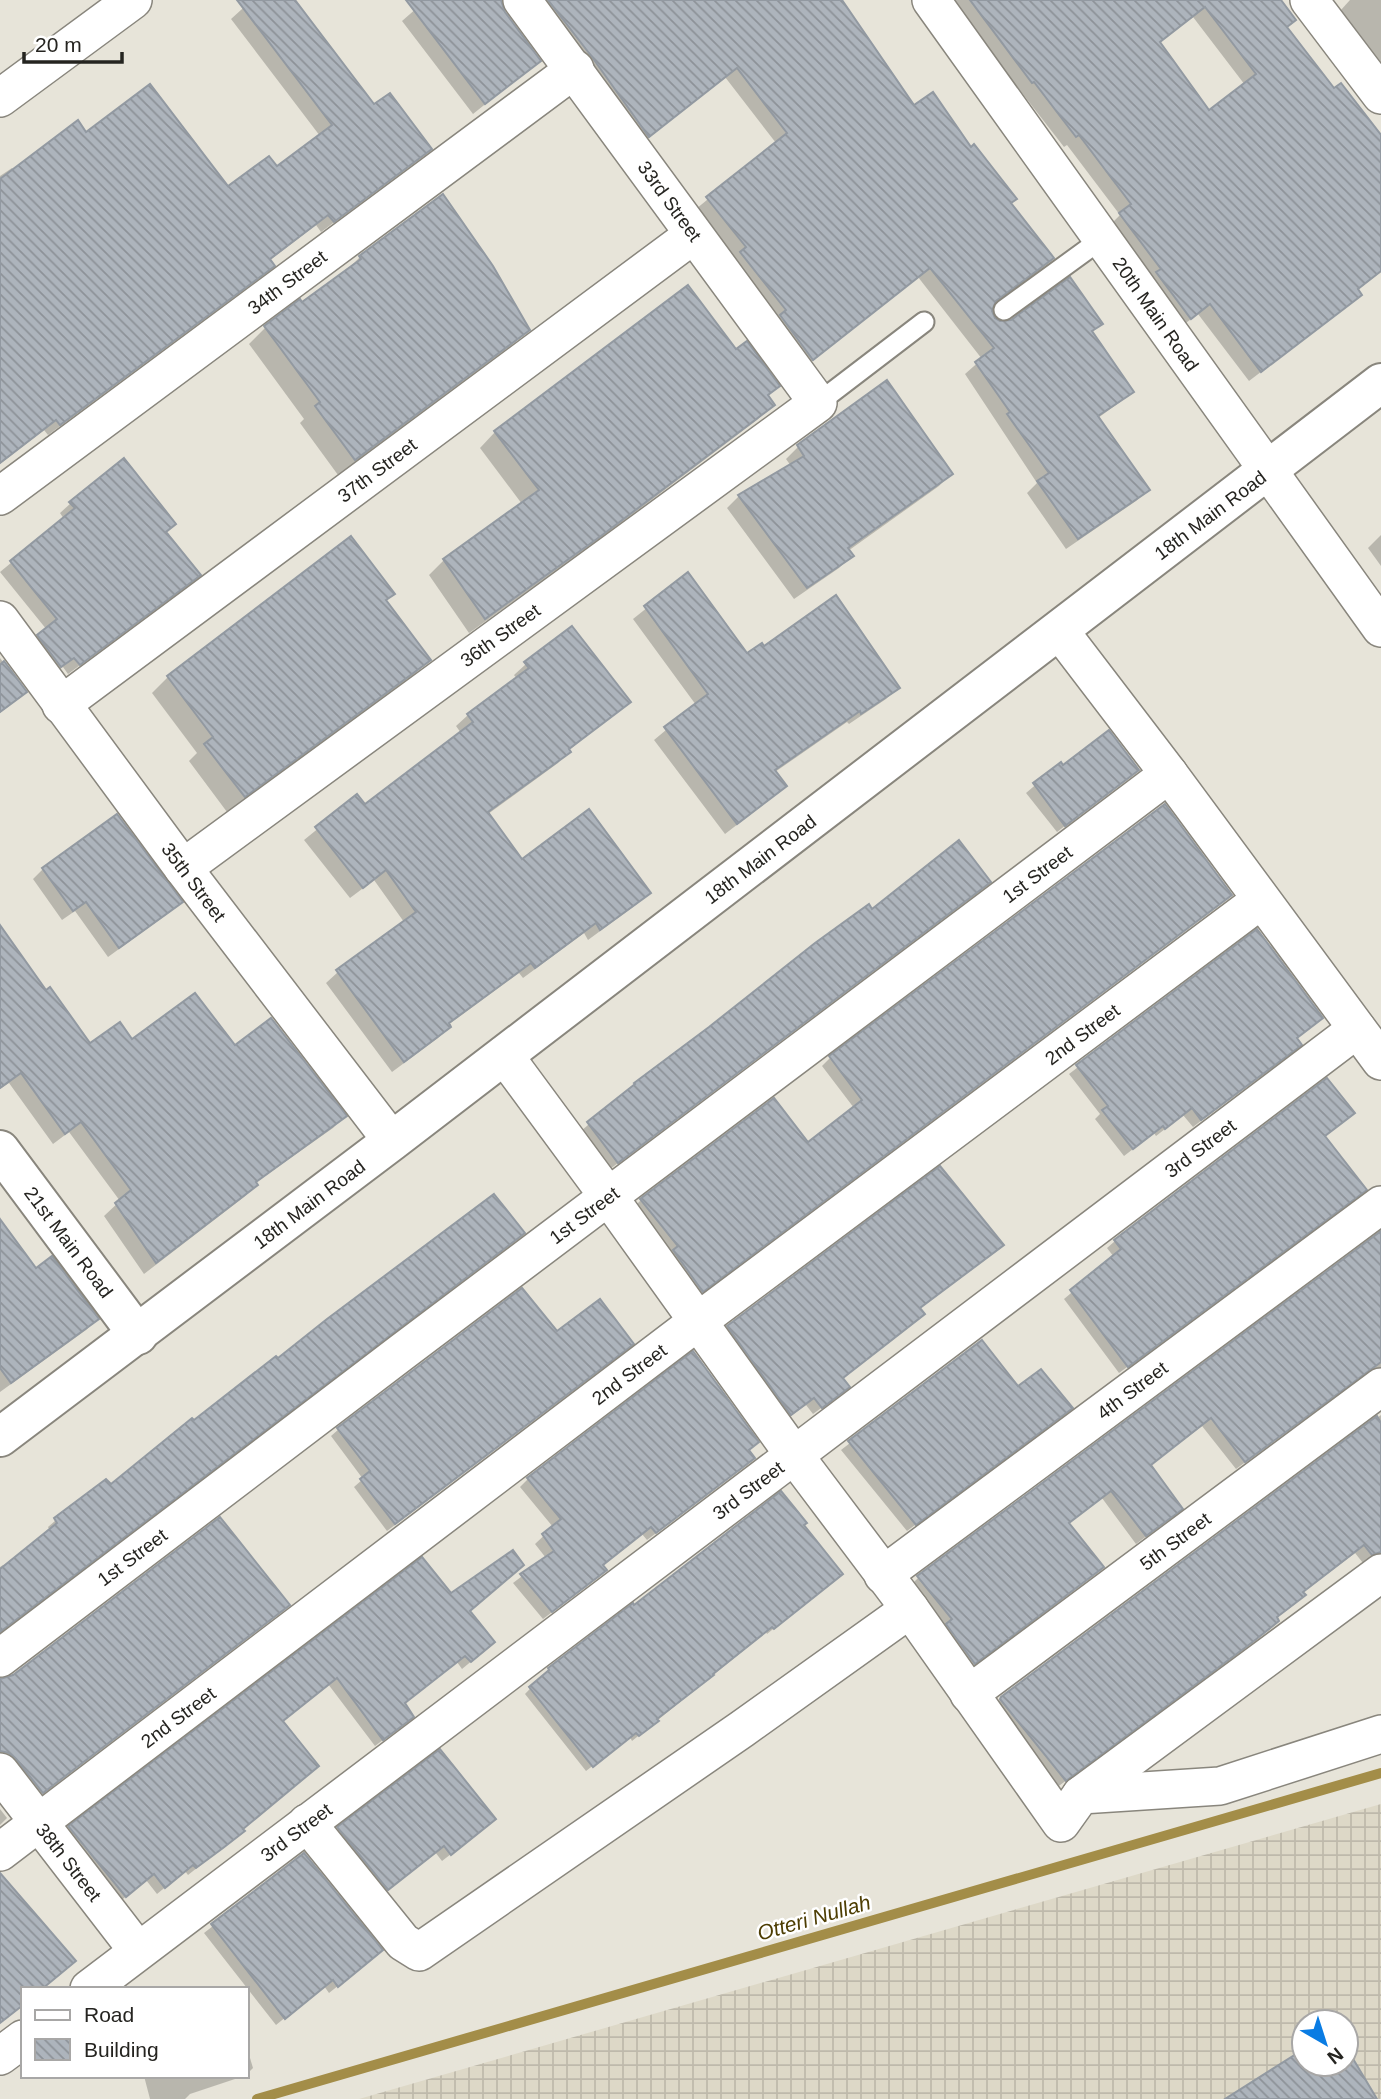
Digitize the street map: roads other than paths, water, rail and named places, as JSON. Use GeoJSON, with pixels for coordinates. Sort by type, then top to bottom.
{"type":"FeatureCollection","features":[{"type":"Feature","properties":{"kind":"street"},"geometry":{"type":"LineString","coordinates":[[0,98],[133,0]]}},
{"type":"Feature","properties":{"kind":"street","name":"33rd Street"},"geometry":{"type":"LineString","coordinates":[[522,0],[818,402]]}},
{"type":"Feature","properties":{"kind":"street","name":"20th Main Road"},"geometry":{"type":"LineString","coordinates":[[931,0],[1381,628]]}},
{"type":"Feature","properties":{"kind":"street"},"geometry":{"type":"LineString","coordinates":[[1319,4],[1381,95]]}},
{"type":"Feature","properties":{"kind":"street","name":"34th Street"},"geometry":{"type":"LineString","coordinates":[[0,496],[575,69]]}},
{"type":"Feature","properties":{"kind":"street","name":"37th Street"},"geometry":{"type":"LineString","coordinates":[[61,705],[694,235]]}},
{"type":"Feature","properties":{"kind":"street","name":"18th Main Road"},"geometry":{"type":"LineString","coordinates":[[0,1437],[392,1142],[1381,383]]}},
{"type":"Feature","properties":{"kind":"street","name":"36th Street"},"geometry":{"type":"LineString","coordinates":[[183,868],[818,402]]}},
{"type":"Feature","properties":{"kind":"street","name":"35th Street"},"geometry":{"type":"LineString","coordinates":[[0,620],[183,868],[392,1142]]}},
{"type":"Feature","properties":{"kind":"street"},"geometry":{"type":"LineString","coordinates":[[1059,630],[1170,774],[1381,1061]]}},
{"type":"Feature","properties":{"kind":"street","name":"1st Street"},"geometry":{"type":"LineString","coordinates":[[0,1658],[1170,774]]}},
{"type":"Feature","properties":{"kind":"street","name":"2nd Street"},"geometry":{"type":"LineString","coordinates":[[0,1852],[697,1322],[1261,900]]}},
{"type":"Feature","properties":{"kind":"street","name":"3rd Street"},"geometry":{"type":"LineString","coordinates":[[92,1987],[1357,1029]]}},
{"type":"Feature","properties":{"kind":"street"},"geometry":{"type":"LineString","coordinates":[[504,1055],[794,1455],[910,1609],[1061,1823],[1081,1795],[1381,1573]]}},
{"type":"Feature","properties":{"kind":"street","name":"21st Main Road"},"geometry":{"type":"LineString","coordinates":[[0,1150],[138,1335]]}},
{"type":"Feature","properties":{"kind":"street","name":"4th Street"},"geometry":{"type":"LineString","coordinates":[[883,1575],[1381,1205]]}},
{"type":"Feature","properties":{"kind":"street","name":"5th Street"},"geometry":{"type":"LineString","coordinates":[[969,1694],[1381,1387]]}},
{"type":"Feature","properties":{"kind":"street"},"geometry":{"type":"LineString","coordinates":[[307,1824],[403,1942],[419,1952],[742,1729],[910,1609]]}},
{"type":"Feature","properties":{"kind":"street"},"geometry":{"type":"LineString","coordinates":[[1081,1795],[1220,1786],[1381,1734]]}},
{"type":"Feature","properties":{"kind":"street","name":"38th Street"},"geometry":{"type":"LineString","coordinates":[[0,1772],[138,1951]]}},
{"type":"Feature","properties":{"kind":"street"},"geometry":{"type":"LineString","coordinates":[[0,2056],[21,2040]]}},
{"type":"Feature","properties":{"kind":"lane"},"geometry":{"type":"LineString","coordinates":[[1004,310],[1103,239]]}},
{"type":"Feature","properties":{"kind":"lane"},"geometry":{"type":"LineString","coordinates":[[818,402],[924,321]]}},
{"type":"Feature","properties":{"kind":"waterway","name":"Otteri Nullah"},"geometry":{"type":"LineString","coordinates":[[257,2099],[1381,1773]]}}]}
